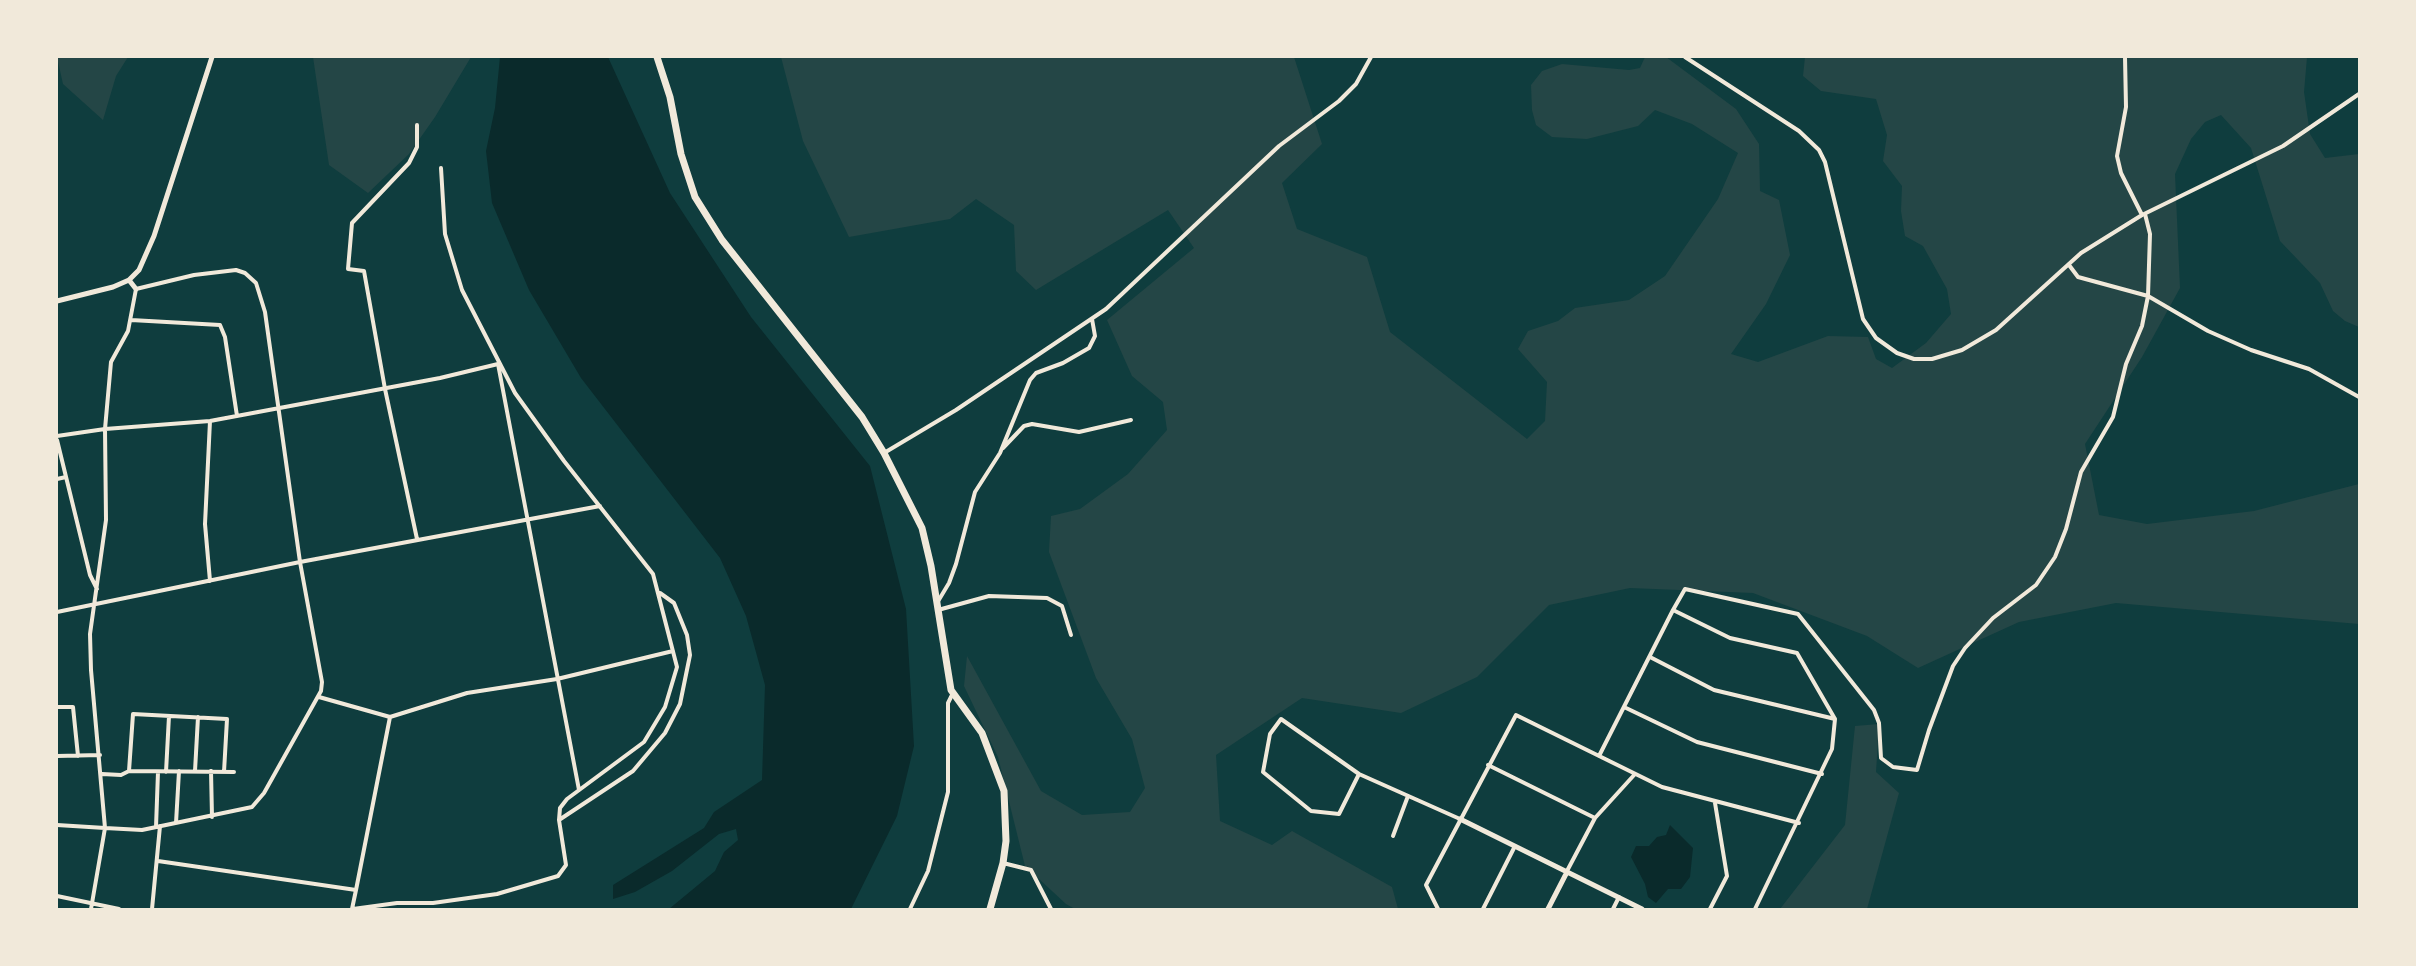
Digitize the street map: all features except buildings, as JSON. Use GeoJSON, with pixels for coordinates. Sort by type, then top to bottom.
{"type":"FeatureCollection","features":[{"type":"Feature","properties":{"kind":"main road"},"geometry":{"type":"LineString","coordinates":[[657,57],[670,97],[681,154],[695,197],[723,240],[862,417],[884,453],[922,528],[945,663],[953,693],[982,733],[1004,790],[1006,829],[1003,863],[990,909]]}},
{"type":"Feature","properties":{"kind":"street"},"geometry":{"type":"LineString","coordinates":[[57,301],[113,287],[129,280],[139,270],[150,249],[212,57]]}},
{"type":"Feature","properties":{"kind":"street"},"geometry":{"type":"LineString","coordinates":[[884,453],[956,410],[1092,319],[1134,284],[1279,146],[1339,101],[1364,73],[1371,57]]}},
{"type":"Feature","properties":{"kind":"street"},"geometry":{"type":"LineString","coordinates":[[1685,57],[1799,131],[1819,150],[1825,162],[1863,320],[1876,338],[1897,353],[1923,359],[1962,350],[1996,330],[2081,253],[2144,215],[2283,146],[2359,94]]}},
{"type":"Feature","properties":{"kind":"street"},"geometry":{"type":"LineString","coordinates":[[1599,756],[1685,589],[1798,614],[1875,710],[1879,723],[1881,758],[1893,767],[1917,770],[1953,666],[1965,648],[1993,618],[2021,599],[2036,585],[2055,557],[2066,529],[2081,472],[2113,417],[2126,364],[2142,326],[2148,296],[2150,234],[2144,215],[2121,172],[2117,156],[2126,107],[2125,57]]}},
{"type":"Feature","properties":{"kind":"street"},"geometry":{"type":"LineString","coordinates":[[417,125],[417,147],[409,163],[352,223],[348,268],[364,271],[385,388],[417,539]]}},
{"type":"Feature","properties":{"kind":"street"},"geometry":{"type":"LineString","coordinates":[[390,717],[352,909],[397,903],[433,903],[489,895],[558,876],[566,865],[559,820],[560,808],[579,790],[644,742],[657,725],[672,690],[677,667],[653,574],[544,433],[498,364],[462,290],[446,234],[441,168]]}},
{"type":"Feature","properties":{"kind":"street"},"geometry":{"type":"LineString","coordinates":[[2069,264],[2078,277],[2148,296],[2208,331],[2251,350],[2309,369],[2359,397]]}},
{"type":"Feature","properties":{"kind":"street"},"geometry":{"type":"LineString","coordinates":[[57,825],[142,830],[252,807],[319,697],[322,682],[300,562],[265,312],[260,291],[252,278],[236,270],[225,270],[136,289]]}},
{"type":"Feature","properties":{"kind":"street"},"geometry":{"type":"LineString","coordinates":[[91,909],[105,828],[90,634],[98,590],[106,520],[105,429],[111,362],[131,320],[136,289],[129,280]]}},
{"type":"Feature","properties":{"kind":"street"},"geometry":{"type":"LineString","coordinates":[[937,607],[956,564],[975,492],[1002,448],[1030,380],[1036,373],[1063,363],[1089,348],[1095,336],[1092,319]]}},
{"type":"Feature","properties":{"kind":"street"},"geometry":{"type":"LineString","coordinates":[[131,320],[220,326],[225,337],[237,416]]}},
{"type":"Feature","properties":{"kind":"street"},"geometry":{"type":"LineString","coordinates":[[98,590],[90,575],[57,438],[105,429],[210,421],[498,364]]}},
{"type":"Feature","properties":{"kind":"street"},"geometry":{"type":"LineString","coordinates":[[498,364],[579,790]]}},
{"type":"Feature","properties":{"kind":"street"},"geometry":{"type":"LineString","coordinates":[[1002,448],[1024,426],[1079,432],[1131,420]]}},
{"type":"Feature","properties":{"kind":"street"},"geometry":{"type":"LineString","coordinates":[[210,421],[205,513],[210,581]]}},
{"type":"Feature","properties":{"kind":"street"},"geometry":{"type":"LineString","coordinates":[[57,479],[66,477]]}},
{"type":"Feature","properties":{"kind":"street"},"geometry":{"type":"LineString","coordinates":[[57,612],[417,539],[600,506]]}},
{"type":"Feature","properties":{"kind":"street"},"geometry":{"type":"LineString","coordinates":[[559,820],[633,771],[658,743],[680,704],[690,655],[687,635],[675,603],[659,592]]}},
{"type":"Feature","properties":{"kind":"street"},"geometry":{"type":"LineString","coordinates":[[937,607],[989,596],[1047,598],[1062,606],[1071,635]]}},
{"type":"Feature","properties":{"kind":"street"},"geometry":{"type":"LineString","coordinates":[[1673,610],[1730,638],[1797,653],[1835,719],[1832,749],[1822,774],[1755,909]]}},
{"type":"Feature","properties":{"kind":"street"},"geometry":{"type":"LineString","coordinates":[[319,697],[390,717],[467,693],[557,679],[673,651]]}},
{"type":"Feature","properties":{"kind":"street"},"geometry":{"type":"LineString","coordinates":[[1650,657],[1714,690],[1835,719]]}},
{"type":"Feature","properties":{"kind":"street"},"geometry":{"type":"LineString","coordinates":[[910,909],[928,871],[948,792],[950,742],[948,703],[953,693]]}},
{"type":"Feature","properties":{"kind":"street"},"geometry":{"type":"LineString","coordinates":[[57,707],[73,708],[78,756]]}},
{"type":"Feature","properties":{"kind":"street"},"geometry":{"type":"LineString","coordinates":[[1624,707],[1697,742],[1822,774]]}},
{"type":"Feature","properties":{"kind":"street"},"geometry":{"type":"LineString","coordinates":[[129,771],[133,714],[227,719],[224,772]]}},
{"type":"Feature","properties":{"kind":"street"},"geometry":{"type":"LineString","coordinates":[[1438,909],[1426,885],[1516,715],[1662,787],[1799,824]]}},
{"type":"Feature","properties":{"kind":"street"},"geometry":{"type":"LineString","coordinates":[[166,772],[169,716]]}},
{"type":"Feature","properties":{"kind":"street"},"geometry":{"type":"LineString","coordinates":[[195,771],[198,717]]}},
{"type":"Feature","properties":{"kind":"street"},"geometry":{"type":"LineString","coordinates":[[1359,774],[1339,814],[1311,811],[1263,772],[1269,734],[1281,719],[1359,774],[1460,819],[1642,909]]}},
{"type":"Feature","properties":{"kind":"street"},"geometry":{"type":"LineString","coordinates":[[57,756],[100,755]]}},
{"type":"Feature","properties":{"kind":"street"},"geometry":{"type":"LineString","coordinates":[[1488,765],[1595,818]]}},
{"type":"Feature","properties":{"kind":"street"},"geometry":{"type":"LineString","coordinates":[[102,774],[121,775],[129,771],[234,772]]}},
{"type":"Feature","properties":{"kind":"street"},"geometry":{"type":"LineString","coordinates":[[176,823],[179,771]]}},
{"type":"Feature","properties":{"kind":"street"},"geometry":{"type":"LineString","coordinates":[[211,771],[212,817]]}},
{"type":"Feature","properties":{"kind":"street"},"geometry":{"type":"LineString","coordinates":[[152,909],[158,861],[158,772]]}},
{"type":"Feature","properties":{"kind":"street"},"geometry":{"type":"LineString","coordinates":[[1548,909],[1595,818],[1635,774]]}},
{"type":"Feature","properties":{"kind":"street"},"geometry":{"type":"LineString","coordinates":[[1393,836],[1408,796]]}},
{"type":"Feature","properties":{"kind":"street"},"geometry":{"type":"LineString","coordinates":[[1710,909],[1727,876],[1715,803]]}},
{"type":"Feature","properties":{"kind":"street"},"geometry":{"type":"LineString","coordinates":[[1483,909],[1515,846]]}},
{"type":"Feature","properties":{"kind":"street"},"geometry":{"type":"LineString","coordinates":[[158,861],[356,890]]}},
{"type":"Feature","properties":{"kind":"street"},"geometry":{"type":"LineString","coordinates":[[1003,863],[1031,870],[1052,909]]}},
{"type":"Feature","properties":{"kind":"street"},"geometry":{"type":"LineString","coordinates":[[57,896],[119,909]]}},
{"type":"Feature","properties":{"kind":"street"},"geometry":{"type":"LineString","coordinates":[[1613,909],[1619,897]]}},
{"type":"Feature","properties":{"kind":"shaded area"},"geometry":{"type":"Polygon","coordinates":[[[57,57],[128,57],[116,76],[103,120],[63,84],[57,57]]]}},
{"type":"Feature","properties":{"kind":"shaded area"},"geometry":{"type":"Polygon","coordinates":[[[313,57],[471,57],[435,117],[409,154],[368,193],[329,165],[313,57]]]}},
{"type":"Feature","properties":{"kind":"shaded area"},"geometry":{"type":"Polygon","coordinates":[[[500,57],[608,57],[670,193],[751,317],[870,466],[906,609],[914,746],[897,816],[851,909],[669,909],[715,871],[724,852],[738,840],[736,829],[719,834],[672,871],[635,892],[613,899],[613,885],[704,828],[714,812],[762,780],[765,685],[746,616],[720,558],[581,378],[529,290],[492,203],[486,151],[495,108],[500,57]]]}},
{"type":"Feature","properties":{"kind":"shaded area"},"geometry":{"type":"Polygon","coordinates":[[[781,57],[1294,57],[1322,144],[1282,183],[1297,229],[1367,257],[1390,332],[1527,439],[1545,421],[1547,382],[1518,349],[1528,331],[1558,321],[1575,308],[1629,300],[1665,276],[1718,199],[1738,153],[1692,124],[1655,110],[1638,126],[1587,139],[1552,137],[1536,125],[1532,110],[1531,85],[1542,71],[1562,64],[1629,70],[1640,68],[1645,57],[1666,57],[1736,109],[1759,144],[1760,191],[1779,200],[1790,255],[1766,304],[1731,354],[1758,362],[1828,336],[1868,337],[1876,359],[1892,368],[1926,343],[1951,314],[1947,289],[1923,246],[1905,236],[1901,211],[1902,186],[1883,161],[1887,135],[1876,99],[1821,91],[1803,76],[1805,57],[2307,57],[2304,92],[2310,134],[2325,158],[2359,154],[2359,327],[2345,321],[2333,311],[2320,283],[2280,241],[2251,148],[2221,115],[2205,122],[2191,139],[2175,174],[2180,288],[2142,357],[2085,444],[2099,515],[2147,524],[2254,511],[2359,484],[2359,624],[2116,603],[2019,622],[1918,668],[1867,636],[1753,593],[1630,588],[1549,605],[1477,677],[1401,713],[1302,698],[1216,755],[1220,821],[1272,845],[1292,831],[1392,887],[1398,909],[1075,909],[1066,904],[1025,866],[998,757],[964,686],[967,656],[1041,791],[1082,815],[1130,812],[1145,788],[1132,739],[1096,678],[1049,552],[1051,516],[1080,509],[1128,474],[1167,430],[1163,402],[1132,376],[1107,320],[1194,248],[1168,210],[1036,290],[1016,271],[1014,225],[976,199],[950,219],[849,237],[803,141],[781,57]]]}},
{"type":"Feature","properties":{"kind":"shaded area"},"geometry":{"type":"Polygon","coordinates":[[[1879,724],[1876,772],[1899,793],[1867,909],[1780,909],[1845,825],[1855,726],[1879,724]]]}},
{"type":"Feature","properties":{"kind":"shaded area"},"geometry":{"type":"Polygon","coordinates":[[[1670,825],[1693,848],[1690,877],[1681,889],[1668,889],[1656,903],[1648,897],[1645,884],[1631,857],[1636,846],[1649,846],[1657,837],[1666,835],[1670,825]]]}}]}
